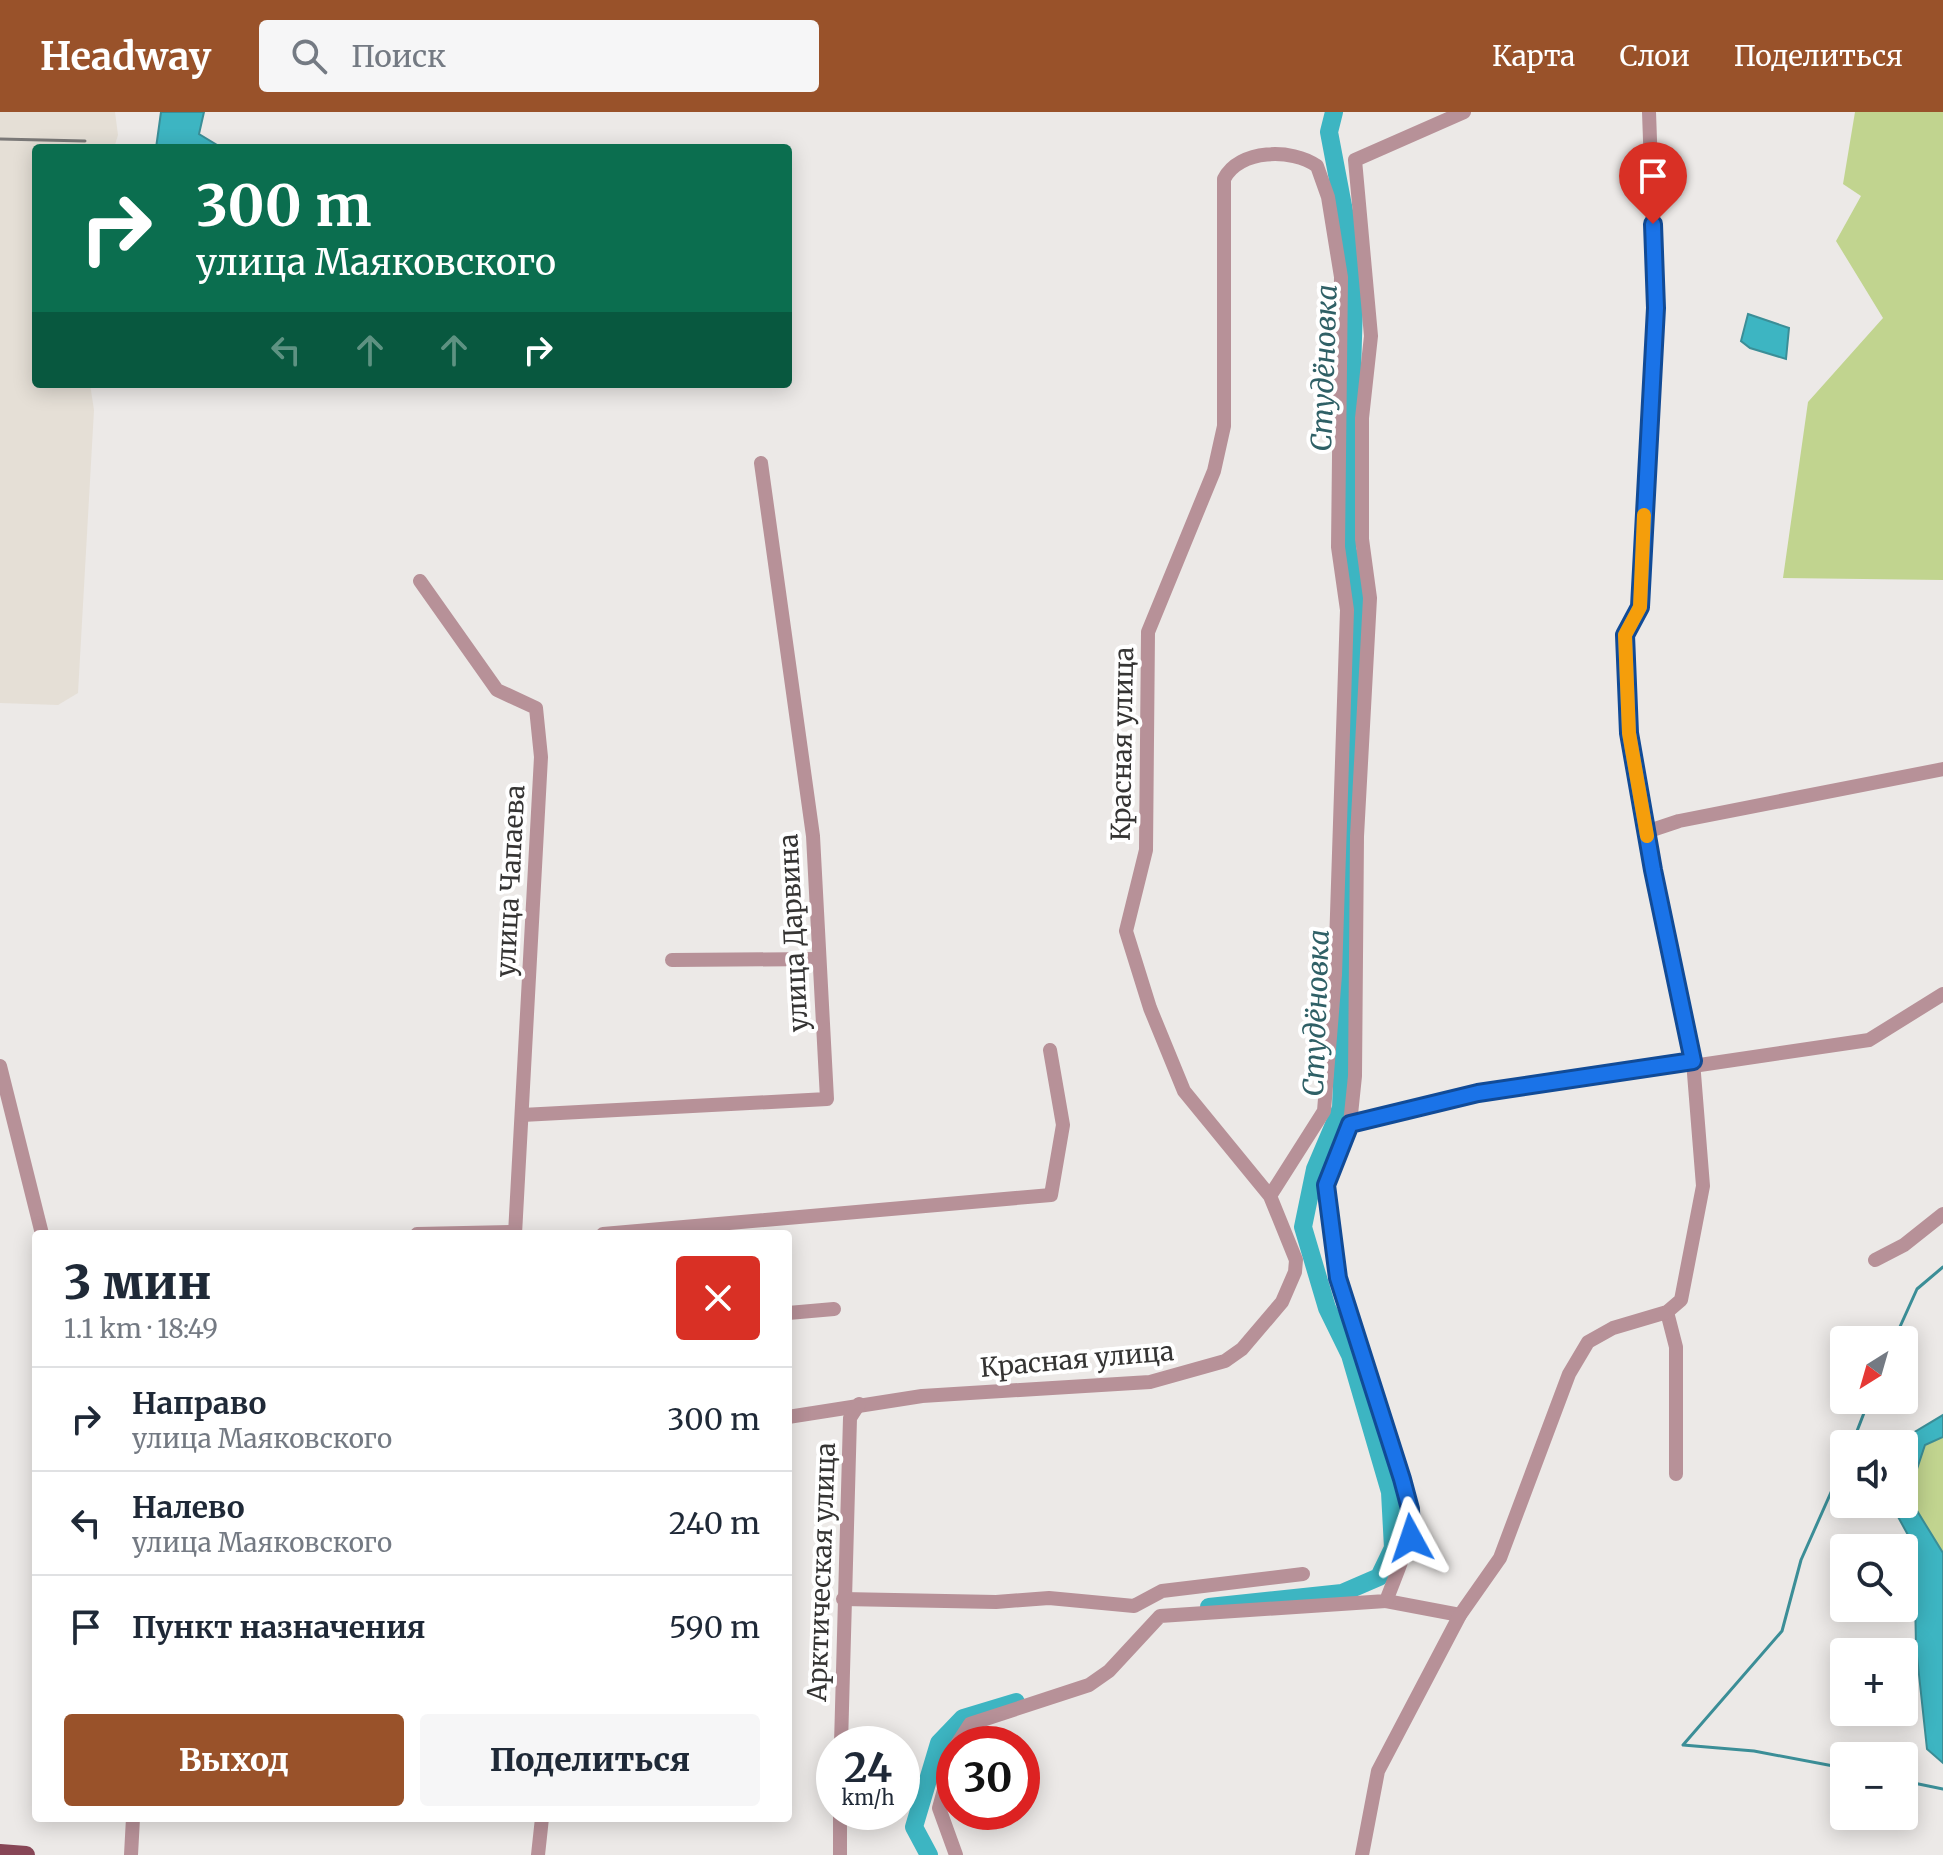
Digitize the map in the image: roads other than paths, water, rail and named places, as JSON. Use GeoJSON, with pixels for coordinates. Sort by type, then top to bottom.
{"type":"FeatureCollection","features":[{"type":"Feature","properties":{"kind":"main road"},"geometry":{"type":"LineString","coordinates":[[0,1853],[26,1855]]}},
{"type":"Feature","properties":{"kind":"street"},"geometry":{"type":"LineString","coordinates":[[1386,1601],[1411,1538],[1410,1509],[1367,1360],[1338,1278],[1326,1185],[1350,1124],[1355,1076],[1357,836],[1370,598],[1362,539],[1362,418],[1371,336],[1355,160],[1464,112]]}},
{"type":"Feature","properties":{"kind":"street"},"geometry":{"type":"LineString","coordinates":[[1362,1855],[1378,1771],[1460,1615],[1500,1558],[1569,1374],[1588,1342],[1613,1328],[1667,1312],[1681,1300],[1703,1186],[1693,1063],[1629,733],[1625,635],[1640,607],[1656,308],[1649,112]]}},
{"type":"Feature","properties":{"kind":"street","name":"Красная улица"},"geometry":{"type":"LineString","coordinates":[[792,1416],[922,1396],[1150,1382],[1225,1361],[1269,1320],[1295,1272],[1296,1260],[1270,1196],[1184,1091],[1150,1008],[1126,931],[1146,850],[1148,632],[1214,471],[1224,426],[1224,179],[1229,170],[1241,161],[1257,156],[1285,156],[1300,158],[1317,166],[1328,197],[1341,277],[1338,547],[1347,610],[1335,975],[1324,1111],[1270,1196]]}},
{"type":"Feature","properties":{"kind":"street","name":"улица Дарвина"},"geometry":{"type":"LineString","coordinates":[[522,1115],[827,1099],[813,836],[761,463]]}},
{"type":"Feature","properties":{"kind":"street","name":"улица Чапаева"},"geometry":{"type":"LineString","coordinates":[[420,581],[497,690],[536,708],[541,757],[515,1230]]}},
{"type":"Feature","properties":{"kind":"street"},"geometry":{"type":"LineString","coordinates":[[1646,832],[1679,821],[1943,769]]}},
{"type":"Feature","properties":{"kind":"street"},"geometry":{"type":"LineString","coordinates":[[672,960],[819,959]]}},
{"type":"Feature","properties":{"kind":"street"},"geometry":{"type":"LineString","coordinates":[[1350,1124],[1478,1093],[1869,1040],[1943,994]]}},
{"type":"Feature","properties":{"kind":"street"},"geometry":{"type":"LineString","coordinates":[[649,1230],[1051,1195],[1063,1125],[1050,1050]]}},
{"type":"Feature","properties":{"kind":"street"},"geometry":{"type":"LineString","coordinates":[[0,1066],[41,1230]]}},
{"type":"Feature","properties":{"kind":"street"},"geometry":{"type":"LineString","coordinates":[[1875,1260],[1904,1245],[1943,1214]]}},
{"type":"Feature","properties":{"kind":"street"},"geometry":{"type":"LineString","coordinates":[[792,1313],[834,1309]]}},
{"type":"Feature","properties":{"kind":"street"},"geometry":{"type":"LineString","coordinates":[[1667,1312],[1676,1347],[1676,1474]]}},
{"type":"Feature","properties":{"kind":"street","name":"Арктическая улица"},"geometry":{"type":"LineString","coordinates":[[841,1726],[850,1418],[859,1404]]}},
{"type":"Feature","properties":{"kind":"street"},"geometry":{"type":"LineString","coordinates":[[843,1599],[996,1602],[1049,1598],[1134,1606],[1162,1591],[1303,1574]]}},
{"type":"Feature","properties":{"kind":"street"},"geometry":{"type":"LineString","coordinates":[[969,1726],[1089,1685],[1109,1671],[1160,1616],[1386,1601],[1460,1615]]}},
{"type":"Feature","properties":{"kind":"street"},"geometry":{"type":"LineString","coordinates":[[131,1855],[133,1822]]}},
{"type":"Feature","properties":{"kind":"street"},"geometry":{"type":"LineString","coordinates":[[538,1855],[542,1822]]}},
{"type":"Feature","properties":{"kind":"street"},"geometry":{"type":"LineString","coordinates":[[840,1830],[840,1855]]}},
{"type":"Feature","properties":{"kind":"street"},"geometry":{"type":"LineString","coordinates":[[947,1830],[956,1855]]}},
{"type":"Feature","properties":{"kind":"water"},"geometry":{"type":"Polygon","coordinates":[[[161,112],[204,112],[199,134],[215,144],[157,144],[161,112]]]}},
{"type":"Feature","properties":{"kind":"water"},"geometry":{"type":"Polygon","coordinates":[[[1748,314],[1789,328],[1786,359],[1750,348],[1741,341],[1748,314]]]}},
{"type":"Feature","properties":{"kind":"water"},"geometry":{"type":"Polygon","coordinates":[[[1943,1415],[1943,1437],[1925,1445],[1918,1466],[1918,1430],[1943,1415]]]}},
{"type":"Feature","properties":{"kind":"water"},"geometry":{"type":"Polygon","coordinates":[[[1918,1512],[1943,1553],[1943,1763],[1927,1749],[1916,1638],[1918,1534],[1907,1534],[1899,1518],[1918,1518],[1918,1512]]]}},
{"type":"Feature","properties":{"kind":"waterway","name":"Студёновка"},"geometry":{"type":"LineString","coordinates":[[1209,1607],[1342,1593],[1379,1577],[1393,1548],[1390,1492],[1350,1355],[1327,1308],[1303,1227],[1315,1169],[1341,1108],[1359,597],[1347,547],[1355,269],[1329,132],[1334,112]]}},
{"type":"Feature","properties":{"kind":"waterway"},"geometry":{"type":"LineString","coordinates":[[1900,1326],[1917,1289],[1943,1267]]}},
{"type":"Feature","properties":{"kind":"waterway"},"geometry":{"type":"LineString","coordinates":[[1857,1430],[1864,1414]]}},
{"type":"Feature","properties":{"kind":"waterway"},"geometry":{"type":"LineString","coordinates":[[1830,1495],[1801,1560],[1782,1631],[1683,1745],[1754,1751],[1830,1765]]}},
{"type":"Feature","properties":{"kind":"waterway","name":"Студёновка"},"geometry":{"type":"LineString","coordinates":[[929,1855],[914,1827],[939,1743],[963,1718],[1016,1702]]}},
{"type":"Feature","properties":{"kind":"waterway"},"geometry":{"type":"LineString","coordinates":[[1918,1784],[1943,1789]]}},
{"type":"Feature","properties":{"kind":"railway"},"geometry":{"type":"LineString","coordinates":[[0,139],[85,141]]}}]}
